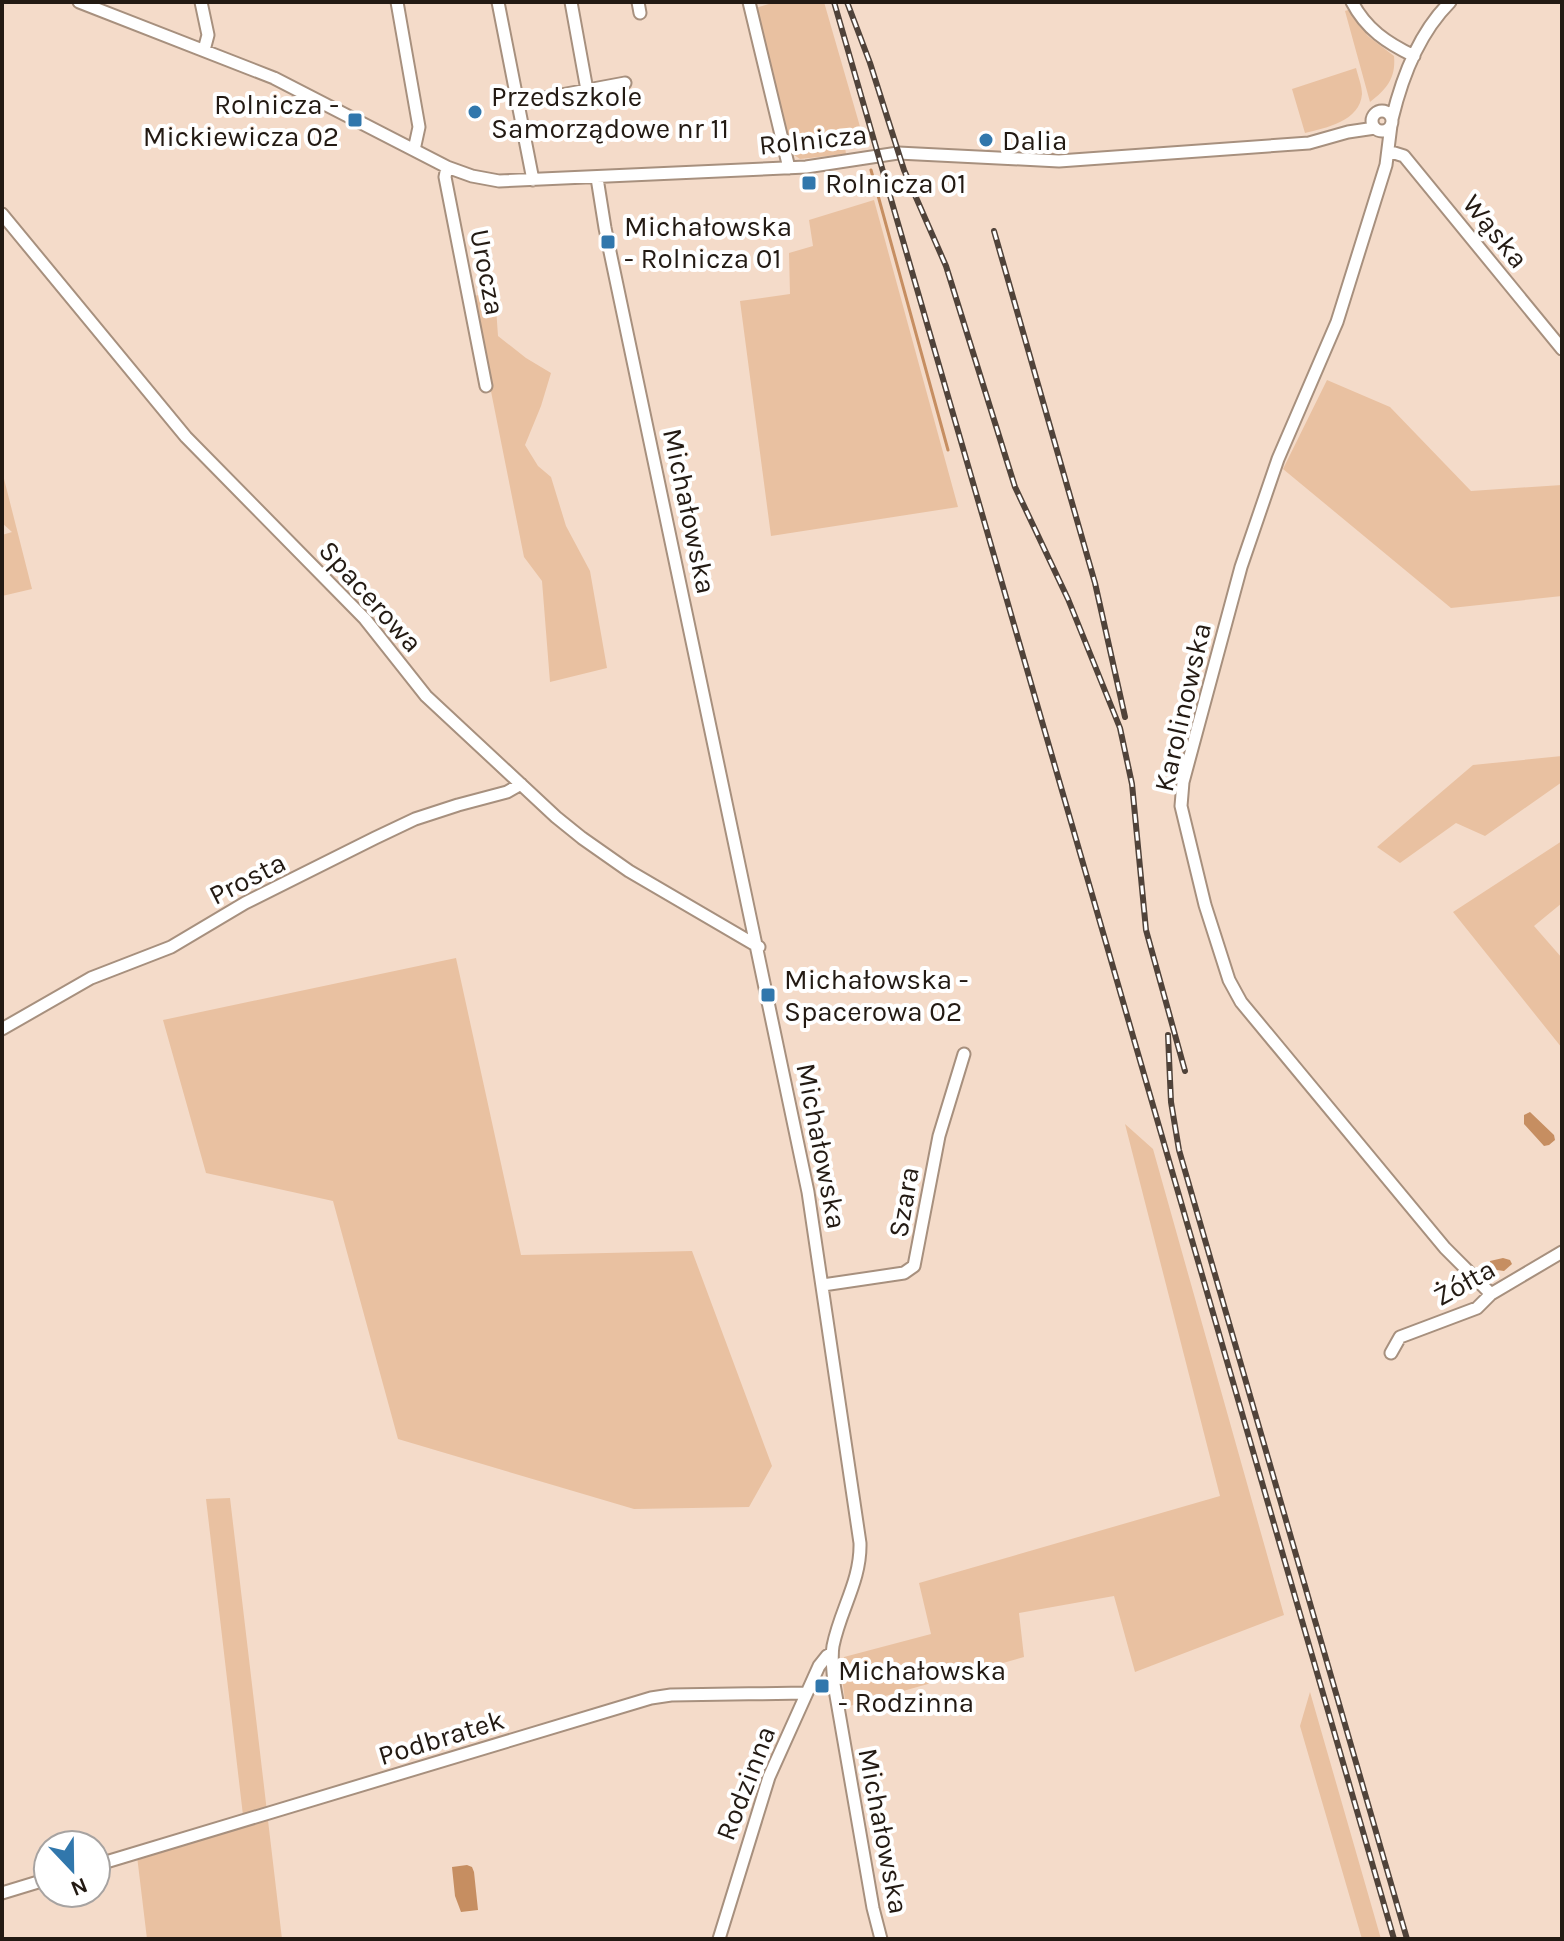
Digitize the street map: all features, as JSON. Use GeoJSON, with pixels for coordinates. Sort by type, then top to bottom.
{"type":"FeatureCollection","features":[{"type":"Feature","properties":{"kind":"street","name":"Rolnicza"},"geometry":{"type":"LineString","coordinates":[[79,2],[274,78],[447,167],[485,179],[597,178],[789,168],[837,164],[898,153],[1066,161],[1309,143],[1376,121],[1384,131],[1391,122]]}},
{"type":"Feature","properties":{"kind":"street"},"geometry":{"type":"LineString","coordinates":[[201,2],[208,35],[204,50]]}},
{"type":"Feature","properties":{"kind":"street"},"geometry":{"type":"LineString","coordinates":[[397,2],[419,127],[414,150]]}},
{"type":"Feature","properties":{"kind":"street"},"geometry":{"type":"LineString","coordinates":[[498,2],[533,180]]}},
{"type":"Feature","properties":{"kind":"street"},"geometry":{"type":"LineString","coordinates":[[571,2],[587,90]]}},
{"type":"Feature","properties":{"kind":"street"},"geometry":{"type":"LineString","coordinates":[[749,2],[789,168]]}},
{"type":"Feature","properties":{"kind":"street"},"geometry":{"type":"LineString","coordinates":[[1352,2],[1378,36],[1414,56]]}},
{"type":"Feature","properties":{"kind":"street","name":"Karolinowska"},"geometry":{"type":"LineString","coordinates":[[1450,2],[1432,22],[1397,95],[1388,151],[1337,322],[1278,459],[1241,567],[1183,782],[1181,806],[1205,905],[1229,980],[1241,1002],[1445,1248],[1491,1294]]}},
{"type":"Feature","properties":{"kind":"street"},"geometry":{"type":"LineString","coordinates":[[518,103],[625,83]]}},
{"type":"Feature","properties":{"kind":"street","name":"Karolinowska"},"geometry":{"type":"LineString","coordinates":[[1376,121],[1397,95]]}},
{"type":"Feature","properties":{"kind":"street"},"geometry":{"type":"LineString","coordinates":[[1388,151],[1376,121],[1388,113],[1391,122]]}},
{"type":"Feature","properties":{"kind":"street","name":"Wąska"},"geometry":{"type":"LineString","coordinates":[[1388,151],[1404,156],[1562,349]]}},
{"type":"Feature","properties":{"kind":"street","name":"Urocza"},"geometry":{"type":"LineString","coordinates":[[447,167],[445,177],[486,386]]}},
{"type":"Feature","properties":{"kind":"street","name":"Michałowska"},"geometry":{"type":"LineString","coordinates":[[597,178],[605,228],[759,947],[808,1192],[823,1285],[861,1561],[832,1653],[839,1723],[881,1939]]}},
{"type":"Feature","properties":{"kind":"street","name":"Spacerowa"},"geometry":{"type":"LineString","coordinates":[[2,214],[186,437],[365,619],[426,696],[562,822],[629,871],[759,947]]}},
{"type":"Feature","properties":{"kind":"street","name":"Prosta"},"geometry":{"type":"LineString","coordinates":[[2,1029],[91,978],[171,947],[245,903],[415,819],[507,792],[521,784]]}},
{"type":"Feature","properties":{"kind":"street","name":"Szara"},"geometry":{"type":"LineString","coordinates":[[823,1285],[908,1272],[914,1266],[939,1136],[964,1054]]}},
{"type":"Feature","properties":{"kind":"street","name":"Żółta"},"geometry":{"type":"LineString","coordinates":[[1391,1353],[1400,1337],[1468,1313],[1491,1294],[1562,1252]]}},
{"type":"Feature","properties":{"kind":"street","name":"Rodzinna"},"geometry":{"type":"LineString","coordinates":[[719,1939],[769,1777],[819,1666],[832,1653]]}},
{"type":"Feature","properties":{"kind":"street","name":"Podbratek"},"geometry":{"type":"LineString","coordinates":[[112,1860],[651,1698],[806,1693]]}},
{"type":"Feature","properties":{"kind":"street"},"geometry":{"type":"LineString","coordinates":[[2,1893],[32,1884]]}},
{"type":"Feature","properties":{"kind":"shaded area"},"geometry":{"type":"Polygon","coordinates":[[[776,2],[824,2],[863,137],[844,140],[846,154],[800,159],[794,155],[790,135],[786,135],[755,8],[776,2]]]}},
{"type":"Feature","properties":{"kind":"shaded area"},"geometry":{"type":"Polygon","coordinates":[[[1348,10],[1368,36],[1394,56],[1389,82],[1370,102],[1345,11],[1348,10]]]}},
{"type":"Feature","properties":{"kind":"shaded area"},"geometry":{"type":"Polygon","coordinates":[[[1356,68],[1362,94],[1355,111],[1341,122],[1305,133],[1292,89],[1356,68]]]}},
{"type":"Feature","properties":{"kind":"shaded area"},"geometry":{"type":"Polygon","coordinates":[[[874,200],[958,507],[771,536],[740,301],[790,294],[789,253],[813,246],[809,220],[874,200]]]}},
{"type":"Feature","properties":{"kind":"shaded area"},"geometry":{"type":"Polygon","coordinates":[[[495,293],[498,336],[551,373],[525,445],[538,466],[551,477],[566,526],[590,571],[607,668],[550,682],[542,581],[524,557],[472,296],[495,293]]]}},
{"type":"Feature","properties":{"kind":"shaded area"},"geometry":{"type":"Polygon","coordinates":[[[1327,380],[1390,407],[1471,491],[1562,485],[1562,596],[1451,608],[1283,469],[1327,380]]]}},
{"type":"Feature","properties":{"kind":"shaded area"},"geometry":{"type":"Polygon","coordinates":[[[2,471],[32,589],[2,596],[2,535],[12,532],[2,523],[2,471]]]}},
{"type":"Feature","properties":{"kind":"shaded area"},"geometry":{"type":"Polygon","coordinates":[[[1562,756],[1562,782],[1485,836],[1456,823],[1400,863],[1377,847],[1473,765],[1562,756]]]}},
{"type":"Feature","properties":{"kind":"shaded area"},"geometry":{"type":"Polygon","coordinates":[[[1562,841],[1562,903],[1534,926],[1562,958],[1562,1048],[1453,912],[1562,841]]]}},
{"type":"Feature","properties":{"kind":"shaded area"},"geometry":{"type":"Polygon","coordinates":[[[456,958],[521,1255],[692,1251],[772,1466],[749,1507],[634,1509],[398,1439],[333,1201],[206,1173],[163,1020],[456,958]]]}},
{"type":"Feature","properties":{"kind":"shaded area"},"geometry":{"type":"Polygon","coordinates":[[[1530,1112],[1554,1135],[1555,1140],[1549,1145],[1544,1146],[1524,1124],[1524,1115],[1530,1112]]]}},
{"type":"Feature","properties":{"kind":"shaded area"},"geometry":{"type":"Polygon","coordinates":[[[1125,1124],[1153,1149],[1284,1615],[1135,1672],[1114,1596],[1019,1613],[1024,1657],[846,1707],[842,1678],[844,1657],[931,1634],[919,1583],[1220,1496],[1125,1124]]]}},
{"type":"Feature","properties":{"kind":"shaded area"},"geometry":{"type":"Polygon","coordinates":[[[1503,1258],[1512,1264],[1504,1271],[1490,1272],[1490,1261],[1503,1258]]]}},
{"type":"Feature","properties":{"kind":"shaded area"},"geometry":{"type":"Polygon","coordinates":[[[230,1498],[282,1939],[147,1939],[137,1856],[244,1824],[206,1499],[230,1498]]]}},
{"type":"Feature","properties":{"kind":"shaded area"},"geometry":{"type":"Polygon","coordinates":[[[1310,1692],[1381,1939],[1362,1939],[1300,1726],[1310,1692]]]}},
{"type":"Feature","properties":{"kind":"shaded area"},"geometry":{"type":"Polygon","coordinates":[[[467,1865],[474,1872],[478,1910],[461,1912],[455,1896],[452,1867],[467,1865]]]}},
{"type":"Feature","properties":{"kind":"waterway"},"geometry":{"type":"LineString","coordinates":[[871,170],[948,450]]}},
{"type":"Feature","properties":{"kind":"railway"},"geometry":{"type":"LineString","coordinates":[[834,2],[1394,1939]]}},
{"type":"Feature","properties":{"kind":"railway"},"geometry":{"type":"LineString","coordinates":[[847,2],[904,170],[946,266],[1015,487],[1068,599],[1120,728],[1132,784],[1146,930],[1185,1071]]}},
{"type":"Feature","properties":{"kind":"railway"},"geometry":{"type":"LineString","coordinates":[[994,231],[1095,583],[1125,717]]}},
{"type":"Feature","properties":{"kind":"railway"},"geometry":{"type":"LineString","coordinates":[[1168,1035],[1171,1102],[1179,1150],[1407,1939]]}},
{"type":"Feature","properties":{"kind":"place","name":"Przedszkole Samorządowe nr 11"},"geometry":{"type":"Point","coordinates":[475,112]}},
{"type":"Feature","properties":{"kind":"place","name":"Rolnicza - Mickiewicza 02"},"geometry":{"type":"Point","coordinates":[355,120]}},
{"type":"Feature","properties":{"kind":"place","name":"Dalia"},"geometry":{"type":"Point","coordinates":[986,140]}},
{"type":"Feature","properties":{"kind":"place","name":"Rolnicza 01"},"geometry":{"type":"Point","coordinates":[809,183]}},
{"type":"Feature","properties":{"kind":"place","name":"Michałowska - Rolnicza 01"},"geometry":{"type":"Point","coordinates":[608,242]}},
{"type":"Feature","properties":{"kind":"place","name":"Michałowska - Spacerowa 02"},"geometry":{"type":"Point","coordinates":[768,995]}},
{"type":"Feature","properties":{"kind":"place","name":"Michałowska - Rodzinna"},"geometry":{"type":"Point","coordinates":[822,1686]}}]}
